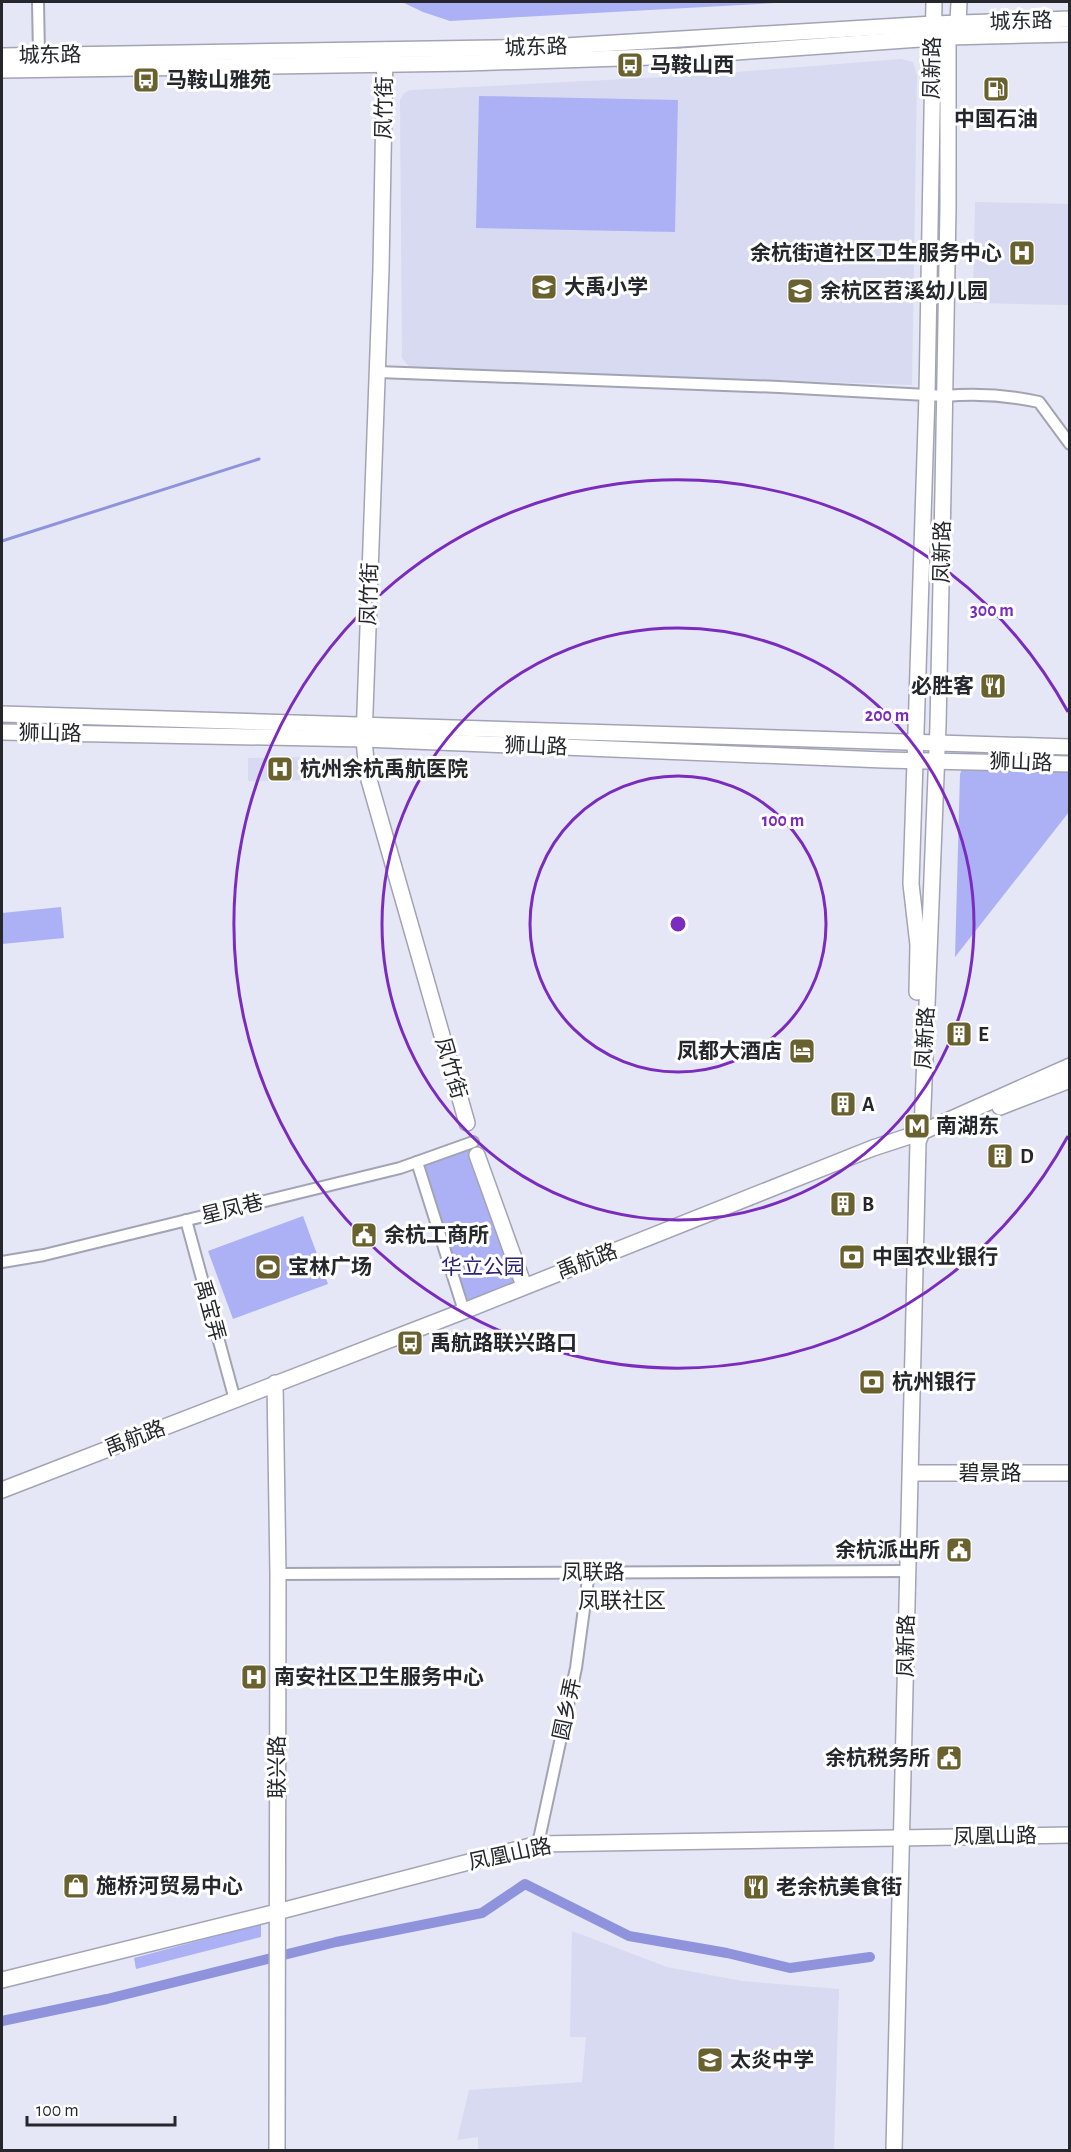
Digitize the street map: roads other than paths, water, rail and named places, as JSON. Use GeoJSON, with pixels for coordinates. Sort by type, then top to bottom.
{"type":"FeatureCollection","features":[{"type":"Feature","properties":{"kind":"main road","name":"凤新路"},"geometry":{"type":"LineString","coordinates":[[918,1136],[937,743],[948,207],[938,33],[934,2]]}},
{"type":"Feature","properties":{"kind":"main road","name":"凤新路"},"geometry":{"type":"LineString","coordinates":[[938,33],[958,23],[959,2]]}},
{"type":"Feature","properties":{"kind":"main road","name":"城东路"},"geometry":{"type":"LineString","coordinates":[[958,23],[1070,20]]}},
{"type":"Feature","properties":{"kind":"main road","name":"凤新路"},"geometry":{"type":"LineString","coordinates":[[894,2151],[918,1136],[918,945],[912,884],[914,760],[917,743],[938,33]]}},
{"type":"Feature","properties":{"kind":"main road","name":"城东路"},"geometry":{"type":"LineString","coordinates":[[2,56],[681,56],[938,33],[1070,34]]}},
{"type":"Feature","properties":{"kind":"main road","name":"城东路"},"geometry":{"type":"LineString","coordinates":[[2,70],[385,57]]}},
{"type":"Feature","properties":{"kind":"main road","name":"凤竹街"},"geometry":{"type":"LineString","coordinates":[[385,57],[378,372],[365,732],[367,772],[467,1123]]}},
{"type":"Feature","properties":{"kind":"main road","name":"狮山路"},"geometry":{"type":"LineString","coordinates":[[2,714],[914,760],[1070,764]]}},
{"type":"Feature","properties":{"kind":"main road","name":"狮山路"},"geometry":{"type":"LineString","coordinates":[[2,732],[365,732],[1070,747]]}},
{"type":"Feature","properties":{"kind":"main road","name":"禹航路"},"geometry":{"type":"LineString","coordinates":[[2,1490],[235,1400],[275,1388],[876,1156],[1070,1066]]}},
{"type":"Feature","properties":{"kind":"main road","name":"禹航路"},"geometry":{"type":"LineString","coordinates":[[2,1497],[873,1148],[918,1136],[1070,1080]]}},
{"type":"Feature","properties":{"kind":"main road"},"geometry":{"type":"LineString","coordinates":[[475,1149],[524,1286]]}},
{"type":"Feature","properties":{"kind":"main road","name":"联兴路"},"geometry":{"type":"LineString","coordinates":[[275,1388],[278,1574],[277,2151]]}},
{"type":"Feature","properties":{"kind":"main road","name":"碧景路"},"geometry":{"type":"LineString","coordinates":[[911,1473],[1070,1473]]}},
{"type":"Feature","properties":{"kind":"main road","name":"凤凰山路"},"geometry":{"type":"LineString","coordinates":[[2,1980],[538,1844],[1070,1835]]}},
{"type":"Feature","properties":{"kind":"street"},"geometry":{"type":"LineString","coordinates":[[38,5],[39,55]]}},
{"type":"Feature","properties":{"kind":"street"},"geometry":{"type":"LineString","coordinates":[[378,372],[945,396],[1009,395],[1039,402],[1070,444]]}},
{"type":"Feature","properties":{"kind":"street"},"geometry":{"type":"LineString","coordinates":[[467,1123],[475,1149]]}},
{"type":"Feature","properties":{"kind":"street","name":"星凤巷"},"geometry":{"type":"LineString","coordinates":[[2,1263],[44,1255],[400,1168],[460,1145],[475,1149]]}},
{"type":"Feature","properties":{"kind":"street"},"geometry":{"type":"LineString","coordinates":[[417,1162],[464,1311]]}},
{"type":"Feature","properties":{"kind":"street","name":"禹宝弄"},"geometry":{"type":"LineString","coordinates":[[186,1220],[235,1400]]}},
{"type":"Feature","properties":{"kind":"street","name":"凤联路"},"geometry":{"type":"LineString","coordinates":[[278,1574],[908,1571]]}},
{"type":"Feature","properties":{"kind":"street","name":"圆乡弄"},"geometry":{"type":"LineString","coordinates":[[538,1844],[576,1668],[589,1572]]}},
{"type":"Feature","properties":{"kind":"waterway"},"geometry":{"type":"LineString","coordinates":[[2,541],[259,459]]}},
{"type":"Feature","properties":{"kind":"waterway"},"geometry":{"type":"LineString","coordinates":[[2,2021],[107,1999],[336,1942],[482,1913],[525,1884],[629,1936],[727,1953],[790,1968],[870,1957]]}},
{"type":"Feature","properties":{"kind":"place","name":"马鞍山西"},"geometry":{"type":"Point","coordinates":[630,65]}},
{"type":"Feature","properties":{"kind":"place","name":"马鞍山雅苑"},"geometry":{"type":"Point","coordinates":[146,80]}},
{"type":"Feature","properties":{"kind":"place","name":"中国石油"},"geometry":{"type":"Point","coordinates":[996,89]}},
{"type":"Feature","properties":{"kind":"place","name":"余杭街道社区卫生服务中心"},"geometry":{"type":"Point","coordinates":[1022,253]}},
{"type":"Feature","properties":{"kind":"place","name":"大禹小学"},"geometry":{"type":"Point","coordinates":[544,287]}},
{"type":"Feature","properties":{"kind":"place","name":"余杭区苕溪幼儿园"},"geometry":{"type":"Point","coordinates":[800,291]}},
{"type":"Feature","properties":{"kind":"place","name":"必胜客"},"geometry":{"type":"Point","coordinates":[993,686]}},
{"type":"Feature","properties":{"kind":"place","name":"杭州余杭禹航医院"},"geometry":{"type":"Point","coordinates":[280,769]}},
{"type":"Feature","properties":{"kind":"place","name":"E"},"geometry":{"type":"Point","coordinates":[959,1034]}},
{"type":"Feature","properties":{"kind":"place","name":"凤都大酒店"},"geometry":{"type":"Point","coordinates":[802,1051]}},
{"type":"Feature","properties":{"kind":"place","name":"A"},"geometry":{"type":"Point","coordinates":[843,1104]}},
{"type":"Feature","properties":{"kind":"place","name":"南湖东"},"geometry":{"type":"Point","coordinates":[917,1126]}},
{"type":"Feature","properties":{"kind":"place","name":"D"},"geometry":{"type":"Point","coordinates":[1000,1156]}},
{"type":"Feature","properties":{"kind":"place","name":"B"},"geometry":{"type":"Point","coordinates":[843,1204]}},
{"type":"Feature","properties":{"kind":"place","name":"余杭工商所"},"geometry":{"type":"Point","coordinates":[364,1235]}},
{"type":"Feature","properties":{"kind":"place","name":"中国农业银行"},"geometry":{"type":"Point","coordinates":[852,1257]}},
{"type":"Feature","properties":{"kind":"place","name":"宝林广场"},"geometry":{"type":"Point","coordinates":[268,1267]}},
{"type":"Feature","properties":{"kind":"place","name":"禹航路联兴路口"},"geometry":{"type":"Point","coordinates":[410,1343]}},
{"type":"Feature","properties":{"kind":"place","name":"杭州银行"},"geometry":{"type":"Point","coordinates":[872,1382]}},
{"type":"Feature","properties":{"kind":"place","name":"余杭派出所"},"geometry":{"type":"Point","coordinates":[959,1550]}},
{"type":"Feature","properties":{"kind":"place","name":"南安社区卫生服务中心"},"geometry":{"type":"Point","coordinates":[254,1677]}},
{"type":"Feature","properties":{"kind":"place","name":"余杭税务所"},"geometry":{"type":"Point","coordinates":[949,1758]}},
{"type":"Feature","properties":{"kind":"place","name":"施桥河贸易中心"},"geometry":{"type":"Point","coordinates":[76,1886]}},
{"type":"Feature","properties":{"kind":"place","name":"老余杭美食街"},"geometry":{"type":"Point","coordinates":[756,1887]}},
{"type":"Feature","properties":{"kind":"place","name":"太炎中学"},"geometry":{"type":"Point","coordinates":[710,2060]}},
{"type":"Feature","properties":{"kind":"district","name":"凤联社区"},"geometry":{"type":"Point","coordinates":[622,1600]}},
{"type":"Feature","properties":{"kind":"park label","name":"华立公园"},"geometry":{"type":"Point","coordinates":[483,1267]}}]}
